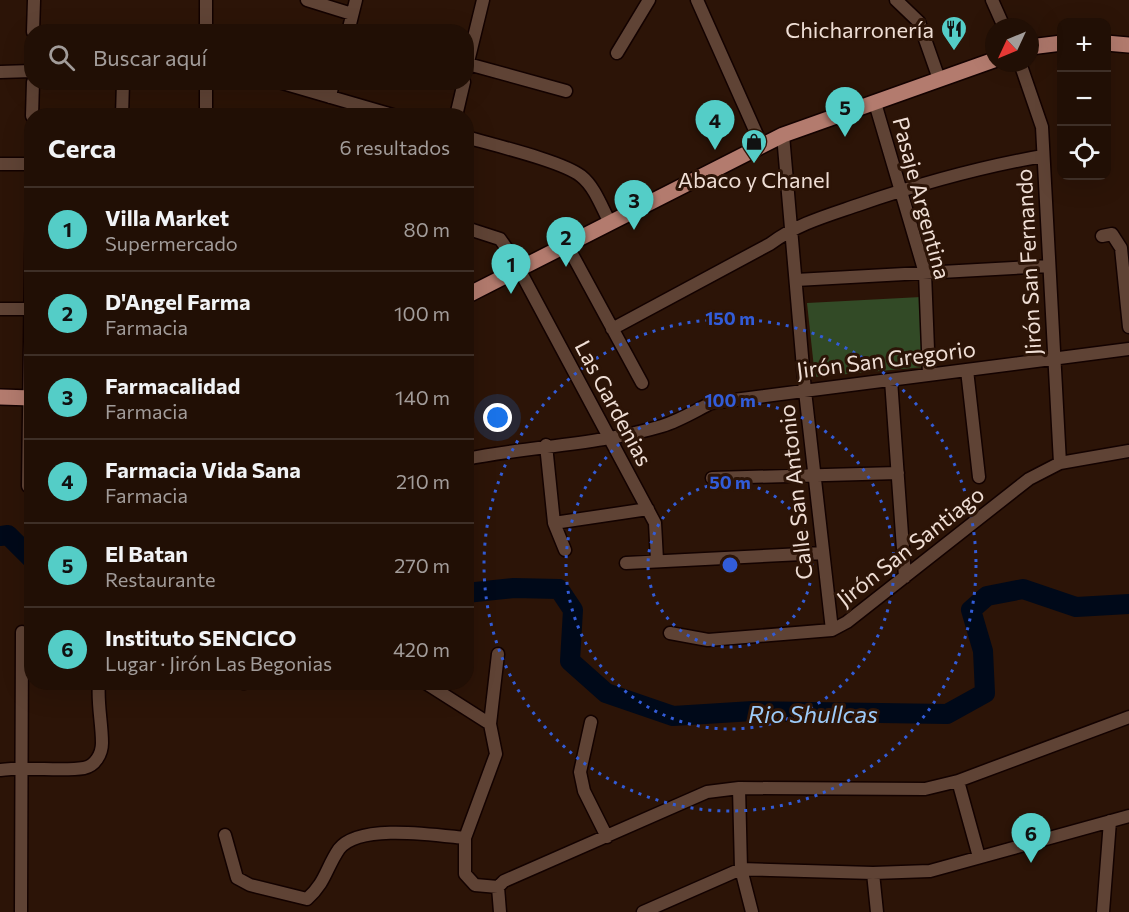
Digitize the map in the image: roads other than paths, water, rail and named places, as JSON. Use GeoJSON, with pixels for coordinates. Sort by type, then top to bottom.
{"type":"FeatureCollection","features":[{"type":"Feature","properties":{"kind":"main road"},"geometry":{"type":"LineString","coordinates":[[1111,43],[1129,45]]}},
{"type":"Feature","properties":{"kind":"main road"},"geometry":{"type":"LineString","coordinates":[[1039,46],[1057,44]]}},
{"type":"Feature","properties":{"kind":"main road"},"geometry":{"type":"LineString","coordinates":[[474,292],[783,135],[985,63]]}},
{"type":"Feature","properties":{"kind":"main road"},"geometry":{"type":"LineString","coordinates":[[0,397],[24,398]]}},
{"type":"Feature","properties":{"kind":"street"},"geometry":{"type":"LineString","coordinates":[[33,0],[33,24]]}},
{"type":"Feature","properties":{"kind":"street"},"geometry":{"type":"LineString","coordinates":[[206,0],[206,24]]}},
{"type":"Feature","properties":{"kind":"street"},"geometry":{"type":"LineString","coordinates":[[307,0],[352,14]]}},
{"type":"Feature","properties":{"kind":"street"},"geometry":{"type":"LineString","coordinates":[[350,24],[356,0]]}},
{"type":"Feature","properties":{"kind":"street"},"geometry":{"type":"LineString","coordinates":[[474,38],[483,0]]}},
{"type":"Feature","properties":{"kind":"street"},"geometry":{"type":"LineString","coordinates":[[617,52],[649,0]]}},
{"type":"Feature","properties":{"kind":"street"},"geometry":{"type":"LineString","coordinates":[[697,0],[762,146]]}},
{"type":"Feature","properties":{"kind":"street"},"geometry":{"type":"LineString","coordinates":[[896,0],[919,22],[939,79]]}},
{"type":"Feature","properties":{"kind":"street"},"geometry":{"type":"LineString","coordinates":[[992,0],[1000,18]]}},
{"type":"Feature","properties":{"kind":"street"},"geometry":{"type":"LineString","coordinates":[[474,69],[566,91]]}},
{"type":"Feature","properties":{"kind":"street"},"geometry":{"type":"LineString","coordinates":[[0,72],[24,72]]}},
{"type":"Feature","properties":{"kind":"street","name":"Jirón San Fernando"},"geometry":{"type":"LineString","coordinates":[[1023,72],[1042,127],[1060,463]]}},
{"type":"Feature","properties":{"kind":"street"},"geometry":{"type":"LineString","coordinates":[[32,108],[33,90]]}},
{"type":"Feature","properties":{"kind":"street"},"geometry":{"type":"LineString","coordinates":[[122,108],[123,90]]}},
{"type":"Feature","properties":{"kind":"street"},"geometry":{"type":"LineString","coordinates":[[206,90],[206,108]]}},
{"type":"Feature","properties":{"kind":"street"},"geometry":{"type":"LineString","coordinates":[[306,90],[368,108]]}},
{"type":"Feature","properties":{"kind":"street"},"geometry":{"type":"LineString","coordinates":[[330,97],[331,90]]}},
{"type":"Feature","properties":{"kind":"street"},"geometry":{"type":"LineString","coordinates":[[458,108],[462,90]]}},
{"type":"Feature","properties":{"kind":"street","name":"Pasaje Argentina"},"geometry":{"type":"LineString","coordinates":[[875,103],[925,273],[929,375]]}},
{"type":"Feature","properties":{"kind":"street","name":"Calle San Antonio"},"geometry":{"type":"LineString","coordinates":[[783,135],[806,391],[832,630]]}},
{"type":"Feature","properties":{"kind":"street"},"geometry":{"type":"LineString","coordinates":[[474,140],[573,171],[590,186],[610,223]]}},
{"type":"Feature","properties":{"kind":"street"},"geometry":{"type":"LineString","coordinates":[[612,329],[770,244],[791,228],[901,190],[981,167],[1044,156]]}},
{"type":"Feature","properties":{"kind":"street"},"geometry":{"type":"LineString","coordinates":[[0,164],[24,164]]}},
{"type":"Feature","properties":{"kind":"street","name":"Las Gardenias"},"geometry":{"type":"LineString","coordinates":[[474,231],[500,239],[519,270],[655,523],[657,560]]}},
{"type":"Feature","properties":{"kind":"street"},"geometry":{"type":"LineString","coordinates":[[1102,236],[1112,234],[1121,248],[1129,327]]}},
{"type":"Feature","properties":{"kind":"street"},"geometry":{"type":"LineString","coordinates":[[567,245],[642,383]]}},
{"type":"Feature","properties":{"kind":"street"},"geometry":{"type":"LineString","coordinates":[[796,280],[1049,266]]}},
{"type":"Feature","properties":{"kind":"street"},"geometry":{"type":"LineString","coordinates":[[0,309],[24,309]]}},
{"type":"Feature","properties":{"kind":"street","name":"Jirón San Gregorio"},"geometry":{"type":"LineString","coordinates":[[474,457],[546,445],[610,439],[664,426],[711,403],[1129,350]]}},
{"type":"Feature","properties":{"kind":"street"},"geometry":{"type":"LineString","coordinates":[[967,370],[979,477]]}},
{"type":"Feature","properties":{"kind":"street"},"geometry":{"type":"LineString","coordinates":[[891,380],[905,577]]}},
{"type":"Feature","properties":{"kind":"street"},"geometry":{"type":"LineString","coordinates":[[546,445],[554,523],[565,550]]}},
{"type":"Feature","properties":{"kind":"street","name":"Jirón San Santiago"},"geometry":{"type":"LineString","coordinates":[[670,633],[708,640],[832,630],[847,622],[1029,479],[1060,463],[1129,451]]}},
{"type":"Feature","properties":{"kind":"street"},"geometry":{"type":"LineString","coordinates":[[712,478],[897,472]]}},
{"type":"Feature","properties":{"kind":"street"},"geometry":{"type":"LineString","coordinates":[[554,523],[648,509]]}},
{"type":"Feature","properties":{"kind":"street"},"geometry":{"type":"LineString","coordinates":[[626,563],[823,553]]}},
{"type":"Feature","properties":{"kind":"street"},"geometry":{"type":"LineString","coordinates":[[21,912],[22,632]]}},
{"type":"Feature","properties":{"kind":"street"},"geometry":{"type":"LineString","coordinates":[[498,654],[490,724],[496,754],[465,838],[465,874],[475,885],[501,884],[707,792],[739,788],[905,790],[958,781],[1129,717]]}},
{"type":"Feature","properties":{"kind":"street"},"geometry":{"type":"LineString","coordinates":[[0,770],[23,767],[86,768],[97,760],[102,746],[99,690]]}},
{"type":"Feature","properties":{"kind":"street"},"geometry":{"type":"LineString","coordinates":[[437,690],[490,724]]}},
{"type":"Feature","properties":{"kind":"street"},"geometry":{"type":"LineString","coordinates":[[591,722],[580,772],[584,791],[607,837]]}},
{"type":"Feature","properties":{"kind":"street"},"geometry":{"type":"LineString","coordinates":[[958,781],[979,857]]}},
{"type":"Feature","properties":{"kind":"street"},"geometry":{"type":"LineString","coordinates":[[739,788],[741,869],[752,912]]}},
{"type":"Feature","properties":{"kind":"street"},"geometry":{"type":"LineString","coordinates":[[643,912],[741,869],[873,873],[930,871],[1129,816]]}},
{"type":"Feature","properties":{"kind":"street"},"geometry":{"type":"LineString","coordinates":[[1103,912],[1110,821]]}},
{"type":"Feature","properties":{"kind":"street"},"geometry":{"type":"LineString","coordinates":[[225,835],[237,878],[250,885],[307,899],[320,888],[338,851],[348,840],[404,831],[465,838]]}},
{"type":"Feature","properties":{"kind":"street"},"geometry":{"type":"LineString","coordinates":[[873,873],[877,912]]}},
{"type":"Feature","properties":{"kind":"street"},"geometry":{"type":"LineString","coordinates":[[500,912],[501,884]]}},
{"type":"Feature","properties":{"kind":"waterway","name":"Rio Shullcas"},"geometry":{"type":"LineString","coordinates":[[0,536],[8,535],[24,551]]}},
{"type":"Feature","properties":{"kind":"waterway","name":"Rio Shullcas"},"geometry":{"type":"LineString","coordinates":[[474,592],[514,588],[559,589],[573,610],[570,661],[606,693],[673,716],[753,711],[947,714],[985,693],[983,651],[971,610],[987,596],[1023,589],[1076,607],[1129,604]]}},
{"type":"Feature","properties":{"kind":"place","name":"Chicharronería"},"geometry":{"type":"Point","coordinates":[954,52]}},
{"type":"Feature","properties":{"kind":"place","name":"El Batan"},"geometry":{"type":"Point","coordinates":[845,137]}},
{"type":"Feature","properties":{"kind":"place","name":"Farmacia Vida Sana"},"geometry":{"type":"Point","coordinates":[715,150]}},
{"type":"Feature","properties":{"kind":"place","name":"Abaco y Chanel"},"geometry":{"type":"Point","coordinates":[754,165]}},
{"type":"Feature","properties":{"kind":"place","name":"Farmacalidad"},"geometry":{"type":"Point","coordinates":[634,230]}},
{"type":"Feature","properties":{"kind":"place","name":"D'Angel Farma"},"geometry":{"type":"Point","coordinates":[566,267]}},
{"type":"Feature","properties":{"kind":"place","name":"Villa Market"},"geometry":{"type":"Point","coordinates":[511,294]}},
{"type":"Feature","properties":{"kind":"place","name":"Instituto SENCICO"},"geometry":{"type":"Point","coordinates":[1031,863]}}]}
